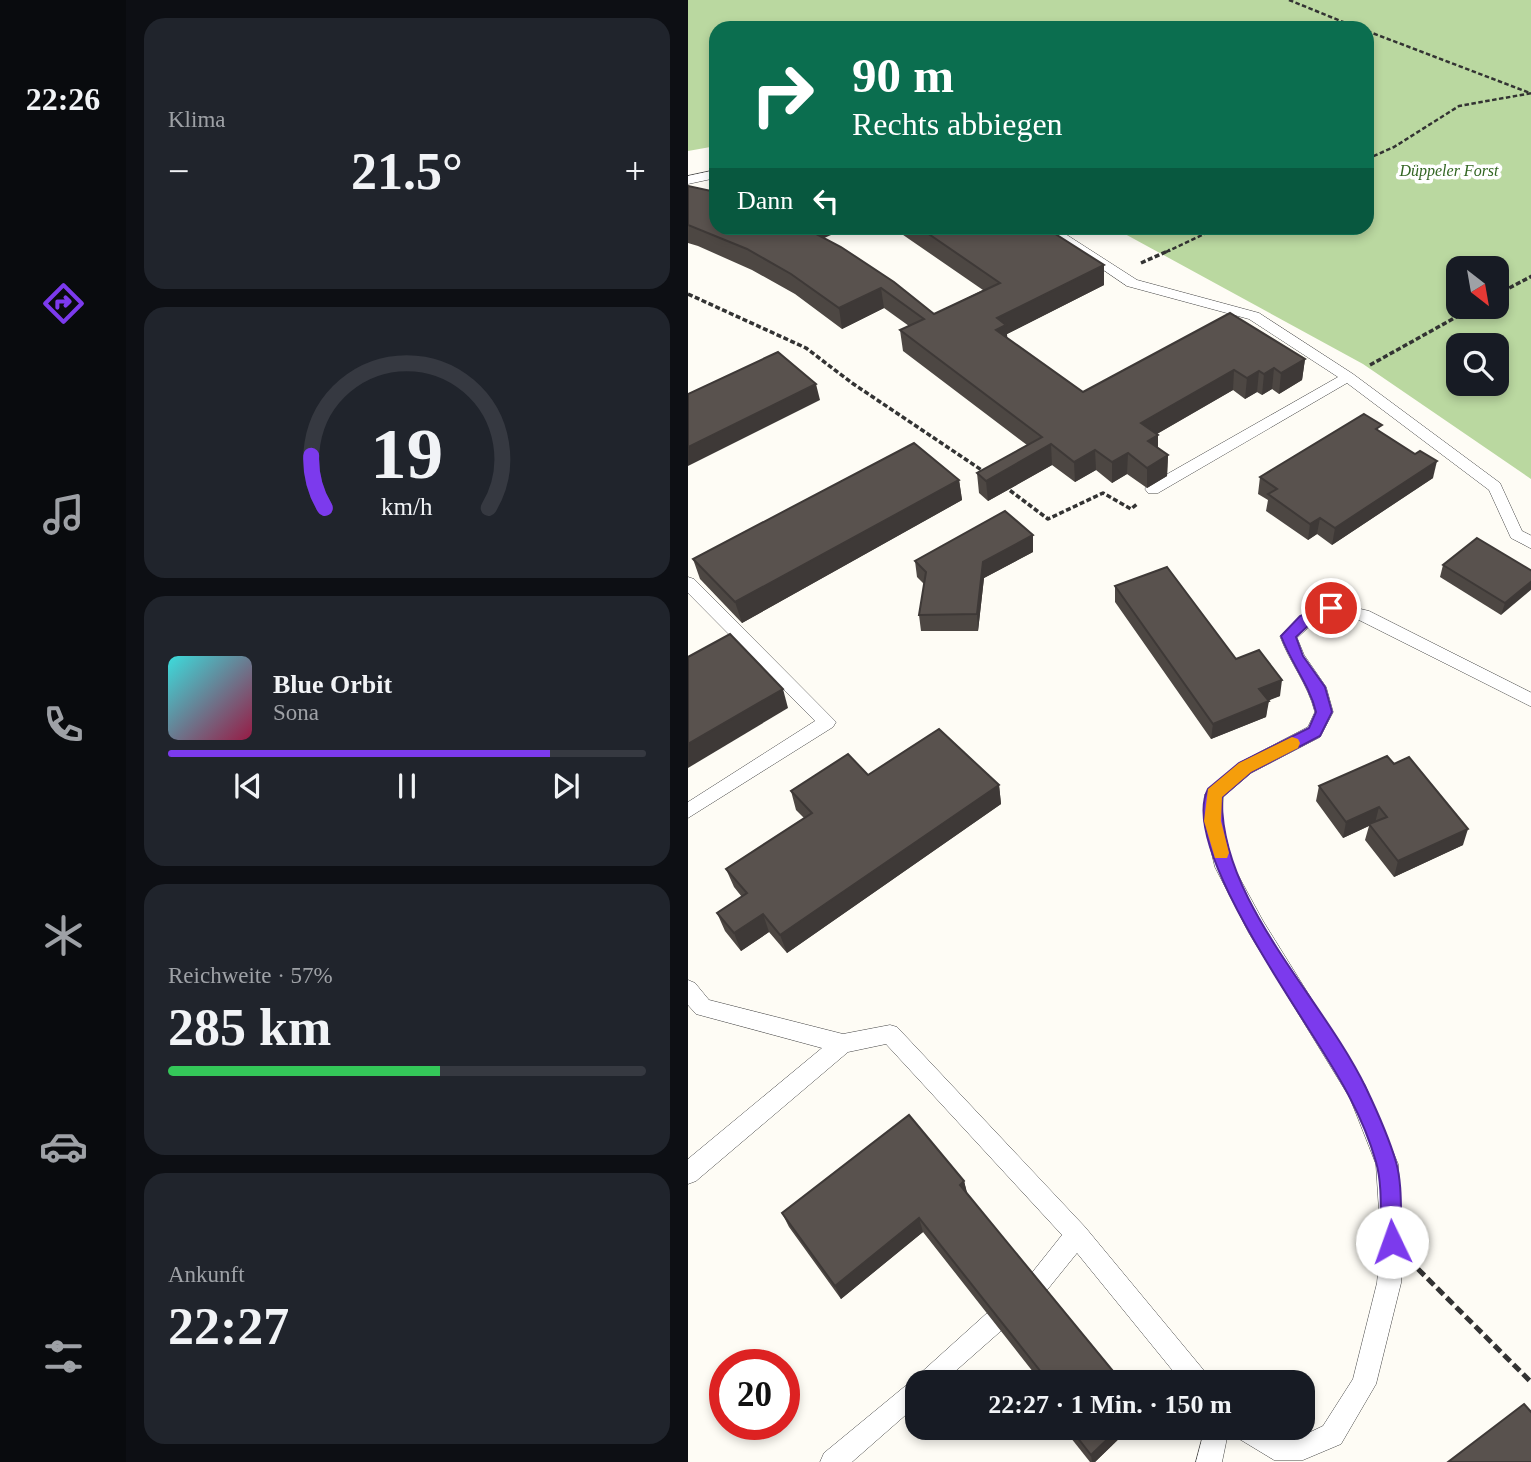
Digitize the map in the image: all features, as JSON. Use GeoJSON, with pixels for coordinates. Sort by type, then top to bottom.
{"type":"FeatureCollection","features":[{"type":"Feature","properties":{"kind":"lane"},"geometry":{"type":"LineString","coordinates":[[688,180],[709,176]]}},
{"type":"Feature","properties":{"kind":"lane"},"geometry":{"type":"LineString","coordinates":[[1059,235],[1132,283],[1254,316],[1348,377],[1495,488],[1516,534],[1531,544]]}},
{"type":"Feature","properties":{"kind":"lane"},"geometry":{"type":"LineString","coordinates":[[1153,489],[1348,377]]}},
{"type":"Feature","properties":{"kind":"lane"},"geometry":{"type":"LineString","coordinates":[[688,583],[827,722],[688,811]]}},
{"type":"Feature","properties":{"kind":"lane"},"geometry":{"type":"LineString","coordinates":[[1262,1440],[1274,1448],[1303,1448],[1332,1435],[1364,1384],[1389,1283],[1392,1242],[1387,1164],[1358,1092],[1256,927],[1224,867],[1213,821],[1214,794],[1245,768],[1314,732],[1324,712],[1317,687],[1296,657],[1288,636],[1306,620],[1331,608],[1363,615],[1531,701]]}},
{"type":"Feature","properties":{"kind":"lane"},"geometry":{"type":"LineString","coordinates":[[688,989],[703,1008],[843,1044],[890,1034],[1077,1235],[1187,1370]]}},
{"type":"Feature","properties":{"kind":"lane"},"geometry":{"type":"LineString","coordinates":[[688,1173],[843,1044]]}},
{"type":"Feature","properties":{"kind":"lane"},"geometry":{"type":"LineString","coordinates":[[1035,1287],[1077,1235]]}},
{"type":"Feature","properties":{"kind":"lane"},"geometry":{"type":"LineString","coordinates":[[939,1370],[994,1322]]}},
{"type":"Feature","properties":{"kind":"lane"},"geometry":{"type":"LineString","coordinates":[[833,1462],[905,1399]]}},
{"type":"Feature","properties":{"kind":"lane"},"geometry":{"type":"LineString","coordinates":[[1209,1462],[1214,1440]]}},
{"type":"Feature","properties":{"kind":"path"},"geometry":{"type":"LineString","coordinates":[[1289,0],[1341,21]]}},
{"type":"Feature","properties":{"kind":"path"},"geometry":{"type":"LineString","coordinates":[[1374,35],[1531,93],[1459,106],[1374,156]]}},
{"type":"Feature","properties":{"kind":"path"},"geometry":{"type":"LineString","coordinates":[[1118,274],[1202,235]]}},
{"type":"Feature","properties":{"kind":"path"},"geometry":{"type":"LineString","coordinates":[[1509,288],[1531,276]]}},
{"type":"Feature","properties":{"kind":"path"},"geometry":{"type":"LineString","coordinates":[[688,294],[806,348],[852,383],[990,475]]}},
{"type":"Feature","properties":{"kind":"path"},"geometry":{"type":"LineString","coordinates":[[1348,377],[1453,319]]}},
{"type":"Feature","properties":{"kind":"path"},"geometry":{"type":"LineString","coordinates":[[1000,483],[1048,519],[1103,493],[1131,509],[1153,489]]}},
{"type":"Feature","properties":{"kind":"path"},"geometry":{"type":"LineString","coordinates":[[1392,1242],[1531,1383]]}},
{"type":"Feature","properties":{"kind":"green space","name":"Düppeler Forst"},"geometry":{"type":"Polygon","coordinates":[[[688,0],[1531,0],[1531,479],[1363,364],[1127,235],[1374,235],[1374,21],[709,21],[709,147],[688,151],[688,0]]]}},
{"type":"Feature","properties":{"kind":"building"},"geometry":{"type":"Polygon","coordinates":[[[688,186],[709,190],[709,234],[688,225],[688,186]]]}},
{"type":"Feature","properties":{"kind":"building"},"geometry":{"type":"Polygon","coordinates":[[[713,235],[818,235],[894,282],[934,314],[1000,283],[930,235],[1057,235],[1104,265],[997,318],[1006,325],[996,330],[1083,392],[1230,313],[1305,359],[1281,373],[1274,368],[1264,374],[1259,371],[1247,378],[1234,370],[1141,423],[1158,435],[1148,441],[1168,455],[1147,468],[1128,453],[1112,462],[1095,450],[1074,462],[1051,444],[986,481],[977,473],[1042,437],[900,330],[924,319],[881,288],[839,308],[791,274],[747,249],[713,235]]]}},
{"type":"Feature","properties":{"kind":"building"},"geometry":{"type":"Polygon","coordinates":[[[778,352],[816,384],[688,447],[688,394],[778,352]]]}},
{"type":"Feature","properties":{"kind":"building"},"geometry":{"type":"Polygon","coordinates":[[[1364,414],[1382,425],[1376,429],[1415,454],[1420,451],[1437,461],[1335,528],[1320,518],[1310,524],[1268,494],[1277,489],[1260,477],[1364,414]]]}},
{"type":"Feature","properties":{"kind":"building"},"geometry":{"type":"Polygon","coordinates":[[[914,443],[959,480],[735,602],[693,559],[914,443]]]}},
{"type":"Feature","properties":{"kind":"building"},"geometry":{"type":"Polygon","coordinates":[[[1005,511],[1033,535],[983,562],[977,614],[919,615],[926,572],[915,561],[1005,511]]]}},
{"type":"Feature","properties":{"kind":"building"},"geometry":{"type":"Polygon","coordinates":[[[1477,538],[1532,571],[1532,581],[1505,603],[1443,565],[1477,538]]]}},
{"type":"Feature","properties":{"kind":"building"},"geometry":{"type":"Polygon","coordinates":[[[1167,567],[1236,659],[1259,650],[1282,680],[1259,689],[1269,701],[1213,724],[1115,586],[1167,567]]]}},
{"type":"Feature","properties":{"kind":"building"},"geometry":{"type":"Polygon","coordinates":[[[730,634],[783,689],[688,744],[688,657],[730,634]]]}},
{"type":"Feature","properties":{"kind":"building"},"geometry":{"type":"Polygon","coordinates":[[[939,729],[999,785],[780,935],[763,914],[734,933],[717,913],[747,893],[726,869],[812,813],[791,791],[848,754],[868,775],[939,729]]]}},
{"type":"Feature","properties":{"kind":"building"},"geometry":{"type":"Polygon","coordinates":[[[1387,756],[1394,764],[1409,757],[1468,829],[1398,861],[1369,824],[1387,817],[1379,807],[1346,822],[1319,786],[1387,756]]]}},
{"type":"Feature","properties":{"kind":"building"},"geometry":{"type":"Polygon","coordinates":[[[909,1115],[964,1181],[960,1185],[1112,1370],[1039,1370],[919,1218],[835,1286],[782,1213],[909,1115]]]}},
{"type":"Feature","properties":{"kind":"building"},"geometry":{"type":"Polygon","coordinates":[[[1524,1404],[1532,1413],[1532,1462],[1448,1462],[1524,1404]]]}},
{"type":"Feature","properties":{"kind":"building"},"geometry":{"type":"Polygon","coordinates":[[[1079,1440],[1107,1440],[1091,1455],[1079,1440]]]}},
{"type":"Feature","properties":{"kind":"slow traffic"},"geometry":{"type":"LineString","coordinates":[[1221,853],[1213,821],[1214,794],[1245,768],[1292,743]]}},
{"type":"Feature","properties":{"kind":"route"},"geometry":{"type":"LineString","coordinates":[[1331,608],[1306,620],[1288,636],[1296,657],[1317,687],[1324,712],[1314,732],[1245,768],[1214,794],[1213,821],[1224,867],[1256,927],[1358,1092],[1387,1164],[1392,1242]]}}]}
